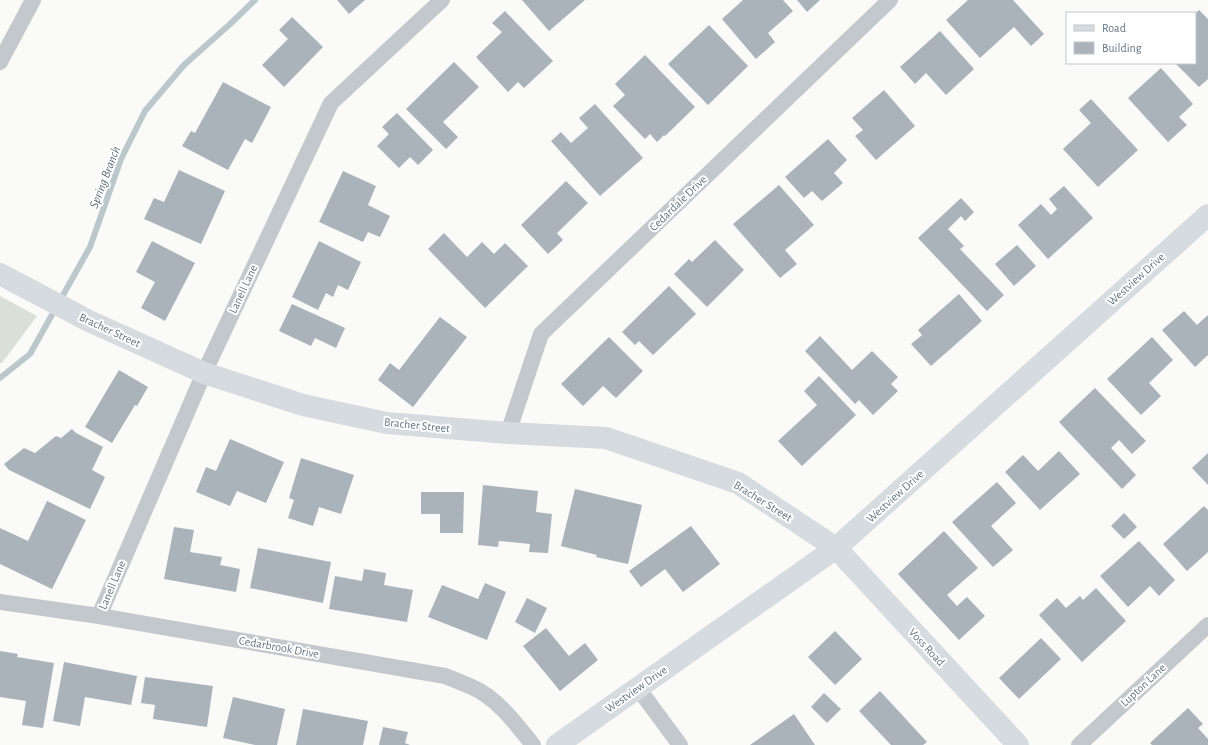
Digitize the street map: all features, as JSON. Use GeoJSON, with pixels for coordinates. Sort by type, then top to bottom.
{"type":"FeatureCollection","features":[{"type":"Feature","properties":{"kind":"street"},"geometry":{"type":"LineString","coordinates":[[0,62],[33,0]]}},
{"type":"Feature","properties":{"kind":"street","name":"Lanell Lane"},"geometry":{"type":"LineString","coordinates":[[99,616],[204,373],[330,103],[442,0]]}},
{"type":"Feature","properties":{"kind":"street","name":"Cedardale Drive"},"geometry":{"type":"LineString","coordinates":[[508,433],[541,334],[890,0]]}},
{"type":"Feature","properties":{"kind":"street","name":"Westview Drive"},"geometry":{"type":"LineString","coordinates":[[557,745],[836,548],[1208,215]]}},
{"type":"Feature","properties":{"kind":"street","name":"Bracher Street"},"geometry":{"type":"LineString","coordinates":[[0,274],[89,321],[204,373],[303,405],[387,423],[508,433],[606,438],[738,483],[836,548]]}},
{"type":"Feature","properties":{"kind":"street","name":"Voss Road"},"geometry":{"type":"LineString","coordinates":[[836,548],[1018,745]]}},
{"type":"Feature","properties":{"kind":"street","name":"Cedarbrook Drive"},"geometry":{"type":"LineString","coordinates":[[0,602],[99,616],[445,676],[476,689],[493,701],[508,715],[533,745]]}},
{"type":"Feature","properties":{"kind":"street","name":"Lupton Lane"},"geometry":{"type":"LineString","coordinates":[[1079,745],[1208,625]]}},
{"type":"Feature","properties":{"kind":"street"},"geometry":{"type":"LineString","coordinates":[[638,688],[680,745]]}},
{"type":"Feature","properties":{"kind":"shaded area"},"geometry":{"type":"Polygon","coordinates":[[[0,296],[37,316],[2,363],[0,363],[0,296]]]}},
{"type":"Feature","properties":{"kind":"building"},"geometry":{"type":"Polygon","coordinates":[[[337,0],[365,0],[349,14],[337,0]]]}},
{"type":"Feature","properties":{"kind":"building"},"geometry":{"type":"Polygon","coordinates":[[[522,0],[585,0],[549,31],[522,0]]]}},
{"type":"Feature","properties":{"kind":"building"},"geometry":{"type":"Polygon","coordinates":[[[743,0],[783,0],[793,11],[768,33],[775,42],[756,59],[722,19],[743,0]]]}},
{"type":"Feature","properties":{"kind":"building"},"geometry":{"type":"Polygon","coordinates":[[[797,0],[820,0],[807,12],[797,0]]]}},
{"type":"Feature","properties":{"kind":"building"},"geometry":{"type":"Polygon","coordinates":[[[968,0],[1013,0],[1044,34],[1031,46],[1014,27],[980,58],[946,20],[968,0]]]}},
{"type":"Feature","properties":{"kind":"building"},"geometry":{"type":"Polygon","coordinates":[[[1199,10],[1208,19],[1208,79],[1199,87],[1176,64],[1196,64],[1196,13],[1199,10]]]}},
{"type":"Feature","properties":{"kind":"building"},"geometry":{"type":"Polygon","coordinates":[[[505,11],[553,61],[524,88],[518,82],[508,92],[476,57],[502,32],[492,23],[505,11]]]}},
{"type":"Feature","properties":{"kind":"building"},"geometry":{"type":"Polygon","coordinates":[[[292,17],[323,47],[284,87],[262,65],[288,39],[279,30],[292,17]]]}},
{"type":"Feature","properties":{"kind":"building"},"geometry":{"type":"Polygon","coordinates":[[[709,25],[748,66],[708,105],[668,64],[709,25]]]}},
{"type":"Feature","properties":{"kind":"building"},"geometry":{"type":"Polygon","coordinates":[[[940,31],[974,69],[946,95],[926,73],[915,84],[900,67],[940,31]]]}},
{"type":"Feature","properties":{"kind":"building"},"geometry":{"type":"Polygon","coordinates":[[[645,55],[695,107],[657,142],[650,134],[645,139],[613,106],[625,95],[615,84],[645,55]]]}},
{"type":"Feature","properties":{"kind":"building"},"geometry":{"type":"Polygon","coordinates":[[[454,62],[479,87],[443,122],[458,137],[446,149],[406,109],[454,62]]]}},
{"type":"Feature","properties":{"kind":"building"},"geometry":{"type":"Polygon","coordinates":[[[1161,68],[1193,104],[1179,117],[1187,125],[1168,142],[1128,98],[1161,68]]]}},
{"type":"Feature","properties":{"kind":"building"},"geometry":{"type":"Polygon","coordinates":[[[223,82],[271,107],[252,143],[245,139],[228,170],[182,146],[191,131],[195,133],[223,82]]]}},
{"type":"Feature","properties":{"kind":"building"},"geometry":{"type":"Polygon","coordinates":[[[884,90],[915,126],[876,160],[855,136],[863,130],[852,118],[884,90]]]}},
{"type":"Feature","properties":{"kind":"building"},"geometry":{"type":"Polygon","coordinates":[[[1091,99],[1138,150],[1098,187],[1063,149],[1091,123],[1079,110],[1091,99]]]}},
{"type":"Feature","properties":{"kind":"building"},"geometry":{"type":"Polygon","coordinates":[[[595,104],[643,158],[600,196],[551,141],[561,132],[571,143],[588,128],[579,118],[595,104]]]}},
{"type":"Feature","properties":{"kind":"building"},"geometry":{"type":"Polygon","coordinates":[[[397,113],[433,150],[418,165],[410,157],[399,168],[377,146],[389,134],[382,127],[397,113]]]}},
{"type":"Feature","properties":{"kind":"building"},"geometry":{"type":"Polygon","coordinates":[[[828,139],[847,160],[834,173],[843,183],[822,201],[812,191],[804,198],[785,177],[828,139]]]}},
{"type":"Feature","properties":{"kind":"building"},"geometry":{"type":"Polygon","coordinates":[[[179,170],[225,191],[201,244],[144,219],[154,198],[164,202],[179,170]]]}},
{"type":"Feature","properties":{"kind":"building"},"geometry":{"type":"Polygon","coordinates":[[[343,171],[376,186],[368,205],[390,216],[380,237],[368,232],[363,242],[319,222],[343,171]]]}},
{"type":"Feature","properties":{"kind":"building"},"geometry":{"type":"Polygon","coordinates":[[[566,181],[588,203],[557,233],[563,240],[548,254],[521,225],[566,181]]]}},
{"type":"Feature","properties":{"kind":"building"},"geometry":{"type":"Polygon","coordinates":[[[779,185],[814,225],[785,250],[797,264],[780,278],[733,224],[779,185]]]}},
{"type":"Feature","properties":{"kind":"building"},"geometry":{"type":"Polygon","coordinates":[[[1064,186],[1093,218],[1048,259],[1018,225],[1041,204],[1051,215],[1057,209],[1049,199],[1064,186]]]}},
{"type":"Feature","properties":{"kind":"building"},"geometry":{"type":"Polygon","coordinates":[[[961,198],[974,212],[965,221],[961,216],[948,229],[964,246],[960,249],[1004,295],[987,311],[918,238],[961,198]]]}},
{"type":"Feature","properties":{"kind":"building"},"geometry":{"type":"Polygon","coordinates":[[[444,233],[467,257],[482,242],[494,254],[505,243],[528,266],[485,308],[428,249],[444,233]]]}},
{"type":"Feature","properties":{"kind":"building"},"geometry":{"type":"Polygon","coordinates":[[[715,240],[744,270],[707,307],[674,274],[689,259],[692,262],[715,240]]]}},
{"type":"Feature","properties":{"kind":"building"},"geometry":{"type":"Polygon","coordinates":[[[152,241],[195,263],[165,321],[141,308],[155,282],[136,272],[152,241]]]}},
{"type":"Feature","properties":{"kind":"building"},"geometry":{"type":"Polygon","coordinates":[[[319,241],[361,262],[348,290],[338,285],[333,297],[326,293],[318,310],[292,297],[319,241]]]}},
{"type":"Feature","properties":{"kind":"building"},"geometry":{"type":"Polygon","coordinates":[[[1017,245],[1036,266],[1014,286],[995,264],[1017,245]]]}},
{"type":"Feature","properties":{"kind":"building"},"geometry":{"type":"Polygon","coordinates":[[[669,286],[696,314],[653,355],[639,341],[635,345],[622,332],[669,286]]]}},
{"type":"Feature","properties":{"kind":"building"},"geometry":{"type":"Polygon","coordinates":[[[959,294],[982,321],[931,366],[911,344],[922,335],[918,330],[959,294]]]}},
{"type":"Feature","properties":{"kind":"building"},"geometry":{"type":"Polygon","coordinates":[[[292,304],[345,328],[336,348],[315,338],[311,346],[279,331],[292,304]]]}},
{"type":"Feature","properties":{"kind":"building"},"geometry":{"type":"Polygon","coordinates":[[[1184,311],[1197,325],[1208,315],[1208,355],[1195,367],[1162,330],[1184,311]]]}},
{"type":"Feature","properties":{"kind":"building"},"geometry":{"type":"Polygon","coordinates":[[[440,317],[467,337],[413,407],[378,380],[390,363],[399,370],[440,317]]]}},
{"type":"Feature","properties":{"kind":"building"},"geometry":{"type":"Polygon","coordinates":[[[820,336],[852,370],[872,351],[898,377],[891,384],[898,391],[873,415],[859,400],[855,404],[805,351],[820,336]]]}},
{"type":"Feature","properties":{"kind":"building"},"geometry":{"type":"Polygon","coordinates":[[[609,337],[643,371],[616,398],[603,386],[583,406],[561,384],[609,337]]]}},
{"type":"Feature","properties":{"kind":"building"},"geometry":{"type":"Polygon","coordinates":[[[1152,337],[1173,360],[1149,383],[1161,396],[1141,415],[1107,379],[1152,337]]]}},
{"type":"Feature","properties":{"kind":"building"},"geometry":{"type":"Polygon","coordinates":[[[119,370],[148,387],[137,406],[135,405],[112,443],[85,427],[119,370]]]}},
{"type":"Feature","properties":{"kind":"building"},"geometry":{"type":"Polygon","coordinates":[[[819,376],[856,415],[802,466],[778,441],[817,405],[804,391],[819,376]]]}},
{"type":"Feature","properties":{"kind":"building"},"geometry":{"type":"Polygon","coordinates":[[[1095,388],[1146,441],[1132,454],[1119,440],[1111,448],[1136,475],[1122,489],[1059,422],[1095,388]]]}},
{"type":"Feature","properties":{"kind":"building"},"geometry":{"type":"Polygon","coordinates":[[[72,429],[76,433],[103,447],[92,470],[105,477],[90,509],[9,470],[4,464],[24,448],[35,453],[56,436],[61,438],[72,429]]]}},
{"type":"Feature","properties":{"kind":"building"},"geometry":{"type":"Polygon","coordinates":[[[230,439],[284,462],[266,503],[237,491],[230,506],[196,492],[206,467],[216,471],[230,439]]]}},
{"type":"Feature","properties":{"kind":"building"},"geometry":{"type":"Polygon","coordinates":[[[1059,451],[1080,474],[1040,510],[1005,472],[1023,455],[1038,471],[1059,451]]]}},
{"type":"Feature","properties":{"kind":"building"},"geometry":{"type":"Polygon","coordinates":[[[1208,453],[1208,485],[1192,468],[1208,453]]]}},
{"type":"Feature","properties":{"kind":"building"},"geometry":{"type":"Polygon","coordinates":[[[301,458],[354,475],[341,514],[319,507],[313,526],[288,518],[294,500],[289,498],[301,458]]]}},
{"type":"Feature","properties":{"kind":"building"},"geometry":{"type":"Polygon","coordinates":[[[997,482],[1016,503],[991,526],[1013,550],[993,567],[952,522],[997,482]]]}},
{"type":"Feature","properties":{"kind":"building"},"geometry":{"type":"Polygon","coordinates":[[[483,485],[538,491],[536,512],[552,514],[548,553],[529,552],[530,544],[499,541],[498,547],[478,545],[483,485]]]}},
{"type":"Feature","properties":{"kind":"building"},"geometry":{"type":"Polygon","coordinates":[[[575,489],[642,505],[628,564],[596,557],[597,555],[561,546],[575,489]]]}},
{"type":"Feature","properties":{"kind":"building"},"geometry":{"type":"Polygon","coordinates":[[[421,492],[464,492],[463,533],[440,533],[440,514],[421,514],[421,492]]]}},
{"type":"Feature","properties":{"kind":"building"},"geometry":{"type":"Polygon","coordinates":[[[47,501],[86,520],[52,589],[0,564],[0,528],[28,541],[47,501]]]}},
{"type":"Feature","properties":{"kind":"building"},"geometry":{"type":"Polygon","coordinates":[[[1204,506],[1208,510],[1208,552],[1187,571],[1163,544],[1204,506]]]}},
{"type":"Feature","properties":{"kind":"building"},"geometry":{"type":"Polygon","coordinates":[[[1124,513],[1137,527],[1124,539],[1111,526],[1124,513]]]}},
{"type":"Feature","properties":{"kind":"building"},"geometry":{"type":"Polygon","coordinates":[[[691,526],[720,564],[683,592],[665,569],[641,587],[629,571],[691,526]]]}},
{"type":"Feature","properties":{"kind":"building"},"geometry":{"type":"Polygon","coordinates":[[[174,527],[194,530],[190,552],[222,557],[220,565],[240,569],[236,592],[164,579],[174,527]]]}},
{"type":"Feature","properties":{"kind":"building"},"geometry":{"type":"Polygon","coordinates":[[[944,531],[978,568],[947,595],[957,606],[967,597],[985,616],[959,640],[898,574],[944,531]]]}},
{"type":"Feature","properties":{"kind":"building"},"geometry":{"type":"Polygon","coordinates":[[[1139,541],[1175,580],[1159,596],[1150,586],[1128,607],[1100,576],[1139,541]]]}},
{"type":"Feature","properties":{"kind":"building"},"geometry":{"type":"Polygon","coordinates":[[[258,548],[331,562],[323,603],[250,588],[258,548]]]}},
{"type":"Feature","properties":{"kind":"building"},"geometry":{"type":"Polygon","coordinates":[[[364,569],[386,573],[384,585],[413,590],[407,622],[329,609],[335,576],[362,581],[364,569]]]}},
{"type":"Feature","properties":{"kind":"building"},"geometry":{"type":"Polygon","coordinates":[[[485,583],[506,592],[487,640],[428,617],[442,585],[478,599],[485,583]]]}},
{"type":"Feature","properties":{"kind":"building"},"geometry":{"type":"Polygon","coordinates":[[[1096,588],[1126,621],[1082,662],[1039,615],[1057,598],[1066,608],[1080,596],[1083,600],[1096,588]]]}},
{"type":"Feature","properties":{"kind":"building"},"geometry":{"type":"Polygon","coordinates":[[[527,598],[547,608],[535,633],[515,622],[527,598]]]}},
{"type":"Feature","properties":{"kind":"building"},"geometry":{"type":"Polygon","coordinates":[[[546,628],[569,656],[585,643],[598,660],[560,691],[523,646],[546,628]]]}},
{"type":"Feature","properties":{"kind":"building"},"geometry":{"type":"Polygon","coordinates":[[[835,631],[862,659],[835,685],[808,657],[835,631]]]}},
{"type":"Feature","properties":{"kind":"building"},"geometry":{"type":"Polygon","coordinates":[[[1041,638],[1061,659],[1019,699],[999,678],[1041,638]]]}},
{"type":"Feature","properties":{"kind":"building"},"geometry":{"type":"Polygon","coordinates":[[[0,651],[18,654],[17,657],[54,663],[43,728],[22,725],[26,701],[0,697],[0,651]]]}},
{"type":"Feature","properties":{"kind":"building"},"geometry":{"type":"Polygon","coordinates":[[[64,662],[137,676],[131,705],[85,697],[80,726],[53,721],[64,662]]]}},
{"type":"Feature","properties":{"kind":"building"},"geometry":{"type":"Polygon","coordinates":[[[145,677],[213,686],[207,727],[153,719],[155,705],[141,703],[145,677]]]}},
{"type":"Feature","properties":{"kind":"building"},"geometry":{"type":"Polygon","coordinates":[[[880,691],[927,742],[923,745],[891,745],[859,711],[880,691]]]}},
{"type":"Feature","properties":{"kind":"building"},"geometry":{"type":"Polygon","coordinates":[[[824,693],[841,709],[827,723],[811,707],[824,693]]]}},
{"type":"Feature","properties":{"kind":"building"},"geometry":{"type":"Polygon","coordinates":[[[233,697],[285,709],[277,745],[255,745],[223,738],[233,697]]]}},
{"type":"Feature","properties":{"kind":"building"},"geometry":{"type":"Polygon","coordinates":[[[1188,708],[1203,724],[1198,728],[1208,739],[1208,745],[1152,745],[1150,743],[1188,708]]]}},
{"type":"Feature","properties":{"kind":"building"},"geometry":{"type":"Polygon","coordinates":[[[303,709],[368,721],[363,745],[296,745],[303,709]]]}},
{"type":"Feature","properties":{"kind":"building"},"geometry":{"type":"Polygon","coordinates":[[[794,714],[815,745],[750,745],[794,714]]]}},
{"type":"Feature","properties":{"kind":"building"},"geometry":{"type":"Polygon","coordinates":[[[383,727],[408,732],[405,743],[410,745],[379,745],[383,727]]]}},
{"type":"Feature","properties":{"kind":"waterway","name":"Spring Branch"},"geometry":{"type":"LineString","coordinates":[[0,378],[30,354],[90,247],[121,159],[145,111],[184,65],[255,0]]}}]}
